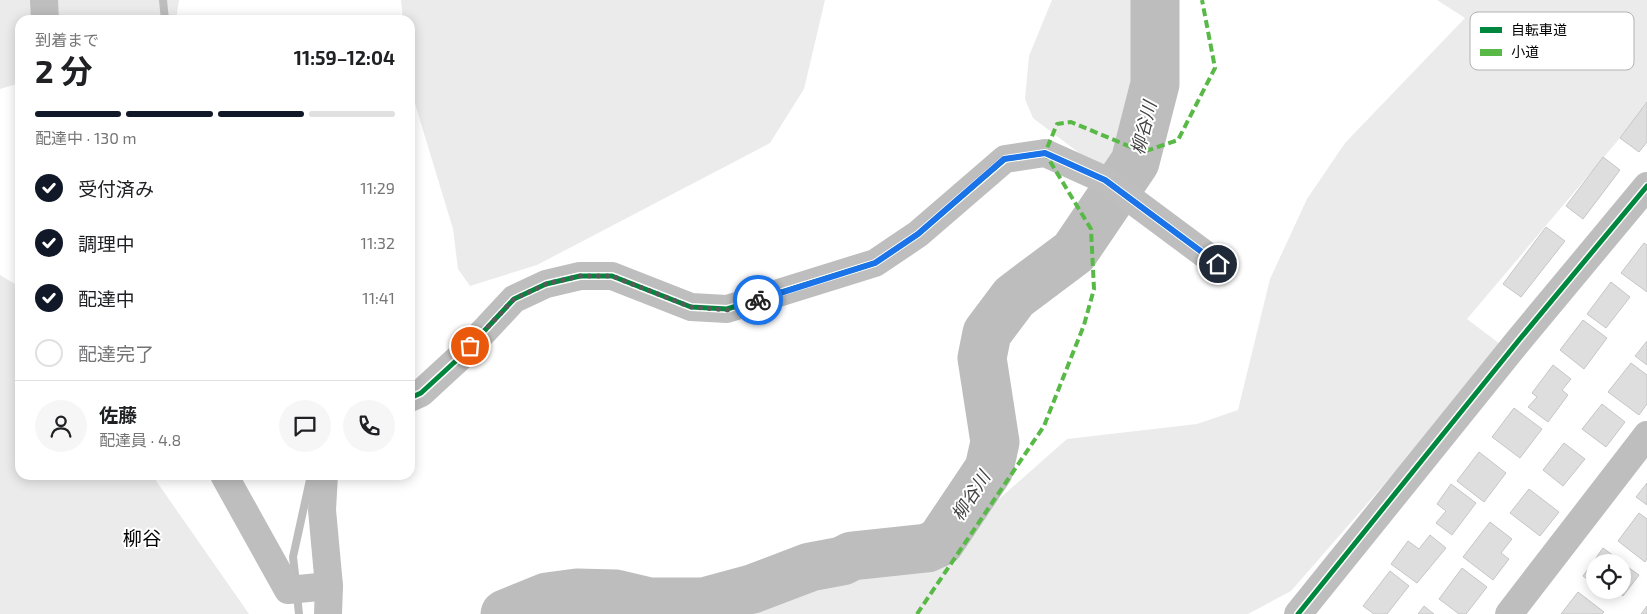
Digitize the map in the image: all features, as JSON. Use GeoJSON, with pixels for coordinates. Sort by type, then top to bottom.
{"type":"FeatureCollection","features":[{"type":"Feature","properties":{"kind":"street"},"geometry":{"type":"LineString","coordinates":[[44,0],[45,15]]}},
{"type":"Feature","properties":{"kind":"street"},"geometry":{"type":"LineString","coordinates":[[415,396],[459,358],[514,299],[546,284],[580,276],[612,276],[691,307],[727,310],[875,263],[918,234],[1004,159],[1045,153],[1105,180],[1218,264]]}},
{"type":"Feature","properties":{"kind":"street"},"geometry":{"type":"LineString","coordinates":[[1298,614],[1519,340],[1644,197]]}},
{"type":"Feature","properties":{"kind":"street"},"geometry":{"type":"LineString","coordinates":[[1509,614],[1647,435]]}},
{"type":"Feature","properties":{"kind":"street"},"geometry":{"type":"LineString","coordinates":[[227,480],[288,590],[322,587]]}},
{"type":"Feature","properties":{"kind":"street"},"geometry":{"type":"LineString","coordinates":[[324,480],[322,587],[328,614]]}},
{"type":"Feature","properties":{"kind":"shaded area"},"geometry":{"type":"Polygon","coordinates":[[[0,0],[179,0],[177,15],[15,15],[15,84],[0,89],[0,0]]]}},
{"type":"Feature","properties":{"kind":"shaded area"},"geometry":{"type":"Polygon","coordinates":[[[401,0],[825,0],[804,89],[770,143],[537,265],[470,286],[458,269],[453,229],[415,104],[415,15],[402,15],[401,0]]]}},
{"type":"Feature","properties":{"kind":"shaded area"},"geometry":{"type":"Polygon","coordinates":[[[1052,0],[1165,0],[1174,54],[1155,129],[1107,174],[1033,118],[1025,99],[1029,56],[1052,0]]]}},
{"type":"Feature","properties":{"kind":"shaded area"},"geometry":{"type":"Polygon","coordinates":[[[1437,0],[1647,0],[1647,106],[1467,319],[1504,347],[1291,591],[1248,614],[730,614],[744,602],[925,564],[1067,439],[1197,424],[1238,410],[1270,279],[1307,199],[1345,143],[1465,18],[1437,0]]]}},
{"type":"Feature","properties":{"kind":"shaded area"},"geometry":{"type":"Polygon","coordinates":[[[0,275],[15,284],[15,480],[155,480],[249,614],[0,614],[0,275]]]}},
{"type":"Feature","properties":{"kind":"building"},"geometry":{"type":"Polygon","coordinates":[[[1647,102],[1647,142],[1639,152],[1620,138],[1647,102]]]}},
{"type":"Feature","properties":{"kind":"building"},"geometry":{"type":"Polygon","coordinates":[[[1603,157],[1620,170],[1583,219],[1566,206],[1603,157]]]}},
{"type":"Feature","properties":{"kind":"building"},"geometry":{"type":"Polygon","coordinates":[[[1546,227],[1565,241],[1521,297],[1503,284],[1546,227]]]}},
{"type":"Feature","properties":{"kind":"building"},"geometry":{"type":"Polygon","coordinates":[[[1644,243],[1647,245],[1647,292],[1621,273],[1644,243]]]}},
{"type":"Feature","properties":{"kind":"building"},"geometry":{"type":"Polygon","coordinates":[[[1611,282],[1630,297],[1606,328],[1587,314],[1611,282]]]}},
{"type":"Feature","properties":{"kind":"building"},"geometry":{"type":"Polygon","coordinates":[[[1583,320],[1607,338],[1584,369],[1560,350],[1583,320]]]}},
{"type":"Feature","properties":{"kind":"building"},"geometry":{"type":"Polygon","coordinates":[[[1647,341],[1647,365],[1635,356],[1647,341]]]}},
{"type":"Feature","properties":{"kind":"building"},"geometry":{"type":"Polygon","coordinates":[[[1631,363],[1647,375],[1647,404],[1639,415],[1608,392],[1631,363]]]}},
{"type":"Feature","properties":{"kind":"building"},"geometry":{"type":"Polygon","coordinates":[[[1553,365],[1571,379],[1562,390],[1568,395],[1548,422],[1528,407],[1537,397],[1532,393],[1553,365]]]}},
{"type":"Feature","properties":{"kind":"building"},"geometry":{"type":"Polygon","coordinates":[[[1602,404],[1625,422],[1606,447],[1582,429],[1602,404]]]}},
{"type":"Feature","properties":{"kind":"building"},"geometry":{"type":"Polygon","coordinates":[[[1514,408],[1542,429],[1520,458],[1492,437],[1514,408]]]}},
{"type":"Feature","properties":{"kind":"building"},"geometry":{"type":"Polygon","coordinates":[[[1564,443],[1585,459],[1563,486],[1543,470],[1564,443]]]}},
{"type":"Feature","properties":{"kind":"building"},"geometry":{"type":"Polygon","coordinates":[[[1479,452],[1506,473],[1484,502],[1457,481],[1479,452]]]}},
{"type":"Feature","properties":{"kind":"building"},"geometry":{"type":"Polygon","coordinates":[[[1647,483],[1647,505],[1636,497],[1647,483]]]}},
{"type":"Feature","properties":{"kind":"building"},"geometry":{"type":"Polygon","coordinates":[[[1451,484],[1476,503],[1452,535],[1436,523],[1446,511],[1437,504],[1451,484]]]}},
{"type":"Feature","properties":{"kind":"building"},"geometry":{"type":"Polygon","coordinates":[[[1529,489],[1559,512],[1540,536],[1510,513],[1529,489]]]}},
{"type":"Feature","properties":{"kind":"building"},"geometry":{"type":"Polygon","coordinates":[[[1639,513],[1647,519],[1647,559],[1645,562],[1618,541],[1639,513]]]}},
{"type":"Feature","properties":{"kind":"building"},"geometry":{"type":"Polygon","coordinates":[[[1490,522],[1512,539],[1501,553],[1509,559],[1493,580],[1463,557],[1490,522]]]}},
{"type":"Feature","properties":{"kind":"building"},"geometry":{"type":"Polygon","coordinates":[[[1430,535],[1446,548],[1417,583],[1391,564],[1408,541],[1419,549],[1430,535]]]}},
{"type":"Feature","properties":{"kind":"building"},"geometry":{"type":"Polygon","coordinates":[[[1603,548],[1611,554],[1599,554],[1603,548]]]}},
{"type":"Feature","properties":{"kind":"building"},"geometry":{"type":"Polygon","coordinates":[[[1462,568],[1487,587],[1466,614],[1459,614],[1439,599],[1462,568]]]}},
{"type":"Feature","properties":{"kind":"building"},"geometry":{"type":"Polygon","coordinates":[[[1631,569],[1639,575],[1631,586],[1631,569]]]}},
{"type":"Feature","properties":{"kind":"building"},"geometry":{"type":"Polygon","coordinates":[[[1390,571],[1409,586],[1387,614],[1374,614],[1363,606],[1390,571]]]}},
{"type":"Feature","properties":{"kind":"building"},"geometry":{"type":"Polygon","coordinates":[[[1578,592],[1604,612],[1602,614],[1561,614],[1578,592]]]}},
{"type":"Feature","properties":{"kind":"building"},"geometry":{"type":"Polygon","coordinates":[[[1424,606],[1434,614],[1418,614],[1424,606]]]}},
{"type":"Feature","properties":{"kind":"building"},"geometry":{"type":"Polygon","coordinates":[[[1647,606],[1647,614],[1641,614],[1647,606]]]}},
{"type":"Feature","properties":{"kind":"waterway"},"geometry":{"type":"LineString","coordinates":[[163,0],[164,15]]}},
{"type":"Feature","properties":{"kind":"waterway","name":"柳谷川"},"geometry":{"type":"LineString","coordinates":[[505,614],[547,597],[577,593],[616,594],[650,602],[704,602],[752,589],[810,567],[842,561],[852,556],[927,548],[940,542],[989,469],[995,442],[982,358],[987,333],[1014,297],[1074,252],[1135,162],[1155,84],[1155,0]]}},
{"type":"Feature","properties":{"kind":"waterway"},"geometry":{"type":"LineString","coordinates":[[296,583],[293,557],[310,480]]}},
{"type":"Feature","properties":{"kind":"waterway"},"geometry":{"type":"LineString","coordinates":[[297,595],[299,614]]}},
{"type":"Feature","properties":{"kind":"marked path"},"geometry":{"type":"LineString","coordinates":[[917,614],[1044,426],[1084,325],[1094,289],[1091,229],[1045,153],[1057,124],[1071,122],[1143,152],[1178,140],[1215,68],[1202,0]]}},
{"type":"Feature","properties":{"kind":"cycle path"},"geometry":{"type":"LineString","coordinates":[[415,396],[421,393],[459,358],[514,299],[546,284],[580,276],[612,276],[691,307],[727,309],[875,263],[918,234],[1005,159],[1045,153],[1105,180],[1218,264]]}},
{"type":"Feature","properties":{"kind":"cycle path"},"geometry":{"type":"LineString","coordinates":[[1298,614],[1519,340],[1647,186]]}},
{"type":"Feature","properties":{"kind":"way so far"},"geometry":{"type":"LineString","coordinates":[[470,346],[514,299],[546,284],[580,276],[612,276],[691,307],[727,310],[758,300]]}},
{"type":"Feature","properties":{"kind":"district","name":"柳谷"},"geometry":{"type":"Point","coordinates":[142,538]}},
{"type":"Feature","properties":{"kind":"route"},"geometry":{"type":"LineString","coordinates":[[758,300],[875,263],[918,234],[1004,159],[1045,153],[1105,180],[1218,264]]}}]}
